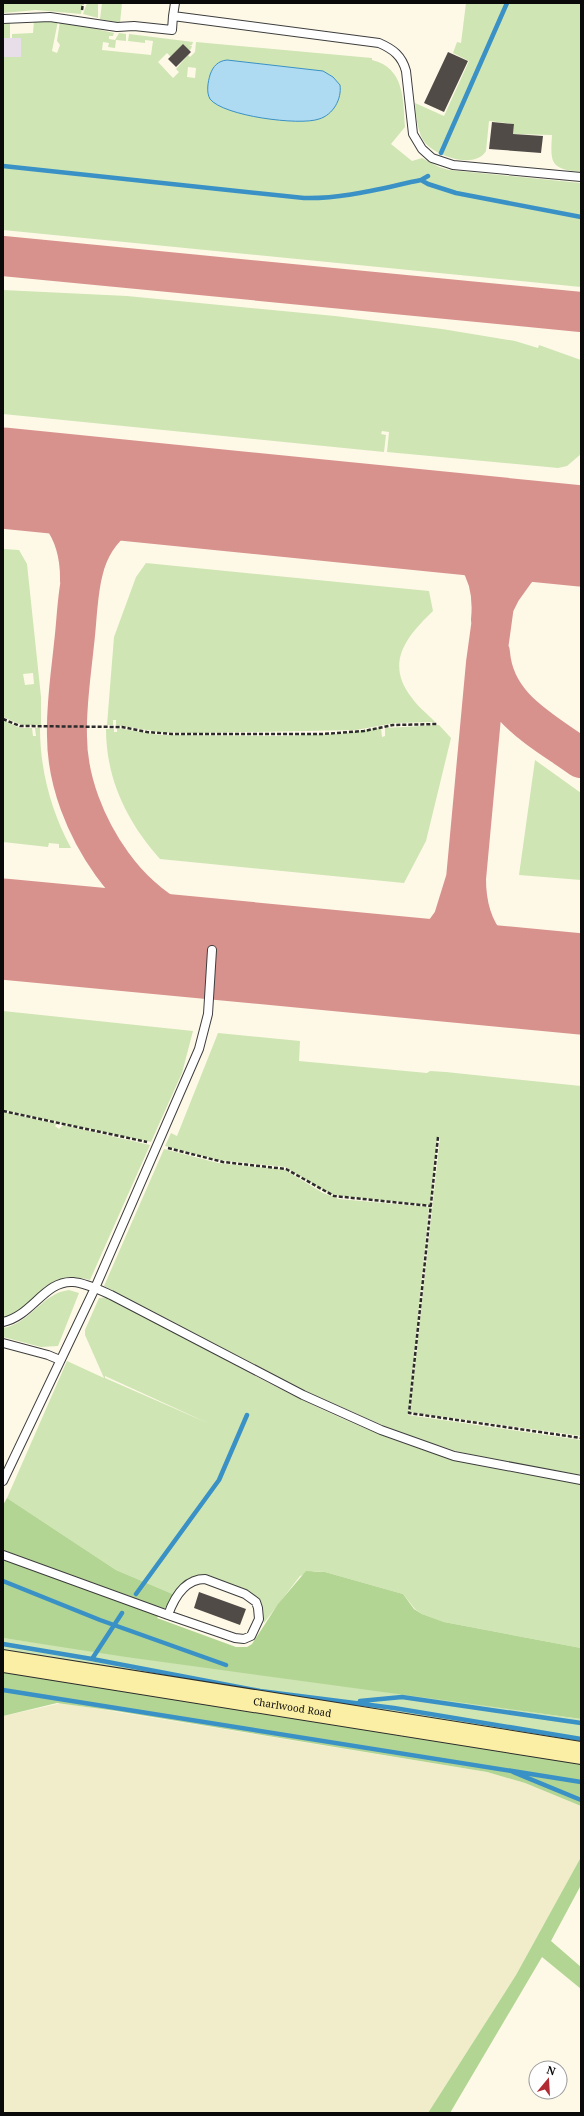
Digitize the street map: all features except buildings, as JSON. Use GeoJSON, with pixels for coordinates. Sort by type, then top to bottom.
{"type":"FeatureCollection","features":[{"type":"Feature","properties":{"kind":"street","name":"Charlwood Road"},"geometry":{"type":"LineString","coordinates":[[3,1661],[581,1753]]}},
{"type":"Feature","properties":{"kind":"lane"},"geometry":{"type":"LineString","coordinates":[[3,19],[50,17],[117,27],[134,26],[171,34],[175,3]]}},
{"type":"Feature","properties":{"kind":"lane"},"geometry":{"type":"LineString","coordinates":[[173,16],[379,43],[396,53],[403,63],[406,71],[413,134],[419,145],[429,156],[453,165],[581,177]]}},
{"type":"Feature","properties":{"kind":"lane"},"geometry":{"type":"LineString","coordinates":[[3,1481],[95,1288],[204,1034],[210,1004],[212,950]]}},
{"type":"Feature","properties":{"kind":"lane"},"geometry":{"type":"LineString","coordinates":[[3,1322],[11,1320],[25,1312],[56,1285],[72,1282],[95,1288],[309,1398],[381,1430],[454,1456],[581,1480]]}},
{"type":"Feature","properties":{"kind":"lane"},"geometry":{"type":"LineString","coordinates":[[3,1343],[48,1355],[60,1360]]}},
{"type":"Feature","properties":{"kind":"lane"},"geometry":{"type":"LineString","coordinates":[[3,1555],[168,1615],[227,1636],[241,1639],[249,1637],[254,1632],[259,1615],[257,1605],[251,1597],[211,1581],[200,1579],[186,1585],[176,1599],[168,1615]]}},
{"type":"Feature","properties":{"kind":"path"},"geometry":{"type":"LineString","coordinates":[[3,719],[17,725],[25,726],[122,727],[157,734],[193,735],[322,734],[364,731],[393,725],[437,724]]}},
{"type":"Feature","properties":{"kind":"path"},"geometry":{"type":"LineString","coordinates":[[3,1111],[157,1145],[223,1162],[286,1169],[334,1196],[431,1206]]}},
{"type":"Feature","properties":{"kind":"path"},"geometry":{"type":"LineString","coordinates":[[438,1137],[409,1413],[581,1438]]}},
{"type":"Feature","properties":{"kind":"shaded area"},"geometry":{"type":"Polygon","coordinates":[[[3,38],[21,38],[21,57],[3,57],[3,38]]]}},
{"type":"Feature","properties":{"kind":"shaded area"},"geometry":{"type":"Polygon","coordinates":[[[62,1703],[487,1772],[525,1783],[581,1806],[581,1857],[516,1975],[428,2113],[3,2113],[3,1716],[62,1703]]]}},
{"type":"Feature","properties":{"kind":"green space"},"geometry":{"type":"Polygon","coordinates":[[[3,3],[83,3],[81,14],[36,10],[3,13],[3,3]]]}},
{"type":"Feature","properties":{"kind":"green space"},"geometry":{"type":"Polygon","coordinates":[[[87,3],[98,3],[98,18],[83,14],[87,3]]]}},
{"type":"Feature","properties":{"kind":"green space"},"geometry":{"type":"Polygon","coordinates":[[[102,3],[122,3],[120,23],[100,19],[102,3]]]}},
{"type":"Feature","properties":{"kind":"green space"},"geometry":{"type":"Polygon","coordinates":[[[466,3],[581,3],[581,172],[558,167],[554,163],[551,153],[552,135],[513,134],[514,124],[489,121],[486,151],[481,157],[473,160],[454,159],[444,156],[428,146],[423,140],[418,127],[415,103],[444,116],[469,61],[453,53],[457,42],[461,43],[466,3]]]}},
{"type":"Feature","properties":{"kind":"green space"},"geometry":{"type":"Polygon","coordinates":[[[34,21],[58,21],[52,51],[57,53],[60,45],[57,41],[60,21],[114,33],[113,36],[109,36],[109,39],[115,40],[119,33],[126,34],[126,41],[116,40],[115,48],[108,47],[109,43],[103,42],[102,50],[151,55],[153,41],[145,40],[145,43],[128,41],[129,34],[193,42],[192,45],[189,45],[192,46],[191,49],[175,61],[167,53],[158,62],[173,78],[179,72],[176,69],[188,55],[190,57],[195,52],[196,42],[372,58],[372,60],[383,64],[391,70],[400,86],[404,106],[405,127],[391,144],[412,161],[422,158],[439,167],[449,170],[581,183],[581,287],[3,230],[3,57],[21,57],[21,38],[12,38],[12,34],[33,33],[34,21]],[[188,67],[187,77],[195,78],[196,68],[188,67]]]}},
{"type":"Feature","properties":{"kind":"green space"},"geometry":{"type":"Polygon","coordinates":[[[10,23],[10,38],[3,38],[3,24],[10,23]]]}},
{"type":"Feature","properties":{"kind":"green space"},"geometry":{"type":"Polygon","coordinates":[[[3,290],[127,296],[335,316],[442,329],[515,341],[538,348],[539,345],[581,360],[581,454],[567,466],[558,468],[387,452],[389,432],[382,431],[381,434],[386,435],[384,452],[3,414],[3,290]]]}},
{"type":"Feature","properties":{"kind":"green space"},"geometry":{"type":"Polygon","coordinates":[[[3,549],[19,550],[27,564],[41,697],[41,725],[22,725],[3,717],[3,549]],[[33,673],[23,674],[25,685],[34,684],[33,673]]]}},
{"type":"Feature","properties":{"kind":"green space"},"geometry":{"type":"Polygon","coordinates":[[[146,563],[429,591],[433,611],[423,620],[408,640],[402,651],[399,662],[400,673],[404,685],[417,704],[435,722],[395,723],[356,730],[193,733],[159,732],[116,725],[116,720],[113,720],[113,725],[107,725],[114,637],[136,577],[146,563]]]}},
{"type":"Feature","properties":{"kind":"green space"},"geometry":{"type":"Polygon","coordinates":[[[3,720],[20,728],[32,728],[33,736],[36,736],[35,728],[40,728],[42,759],[48,790],[52,805],[71,848],[59,848],[59,844],[49,843],[48,847],[3,842],[3,720]]]}},
{"type":"Feature","properties":{"kind":"green space"},"geometry":{"type":"Polygon","coordinates":[[[439,725],[451,738],[426,841],[404,883],[160,859],[148,845],[128,815],[121,799],[114,782],[110,765],[106,729],[114,729],[114,732],[117,732],[117,728],[160,735],[278,736],[340,734],[381,728],[382,737],[385,736],[385,728],[439,725]]]}},
{"type":"Feature","properties":{"kind":"green space"},"geometry":{"type":"Polygon","coordinates":[[[535,760],[581,793],[581,880],[519,875],[535,760]]]}},
{"type":"Feature","properties":{"kind":"green space"},"geometry":{"type":"Polygon","coordinates":[[[3,1011],[193,1031],[182,1073],[151,1142],[3,1110],[3,1011]]]}},
{"type":"Feature","properties":{"kind":"green space"},"geometry":{"type":"Polygon","coordinates":[[[218,1033],[300,1041],[299,1061],[427,1073],[430,1071],[446,1072],[581,1086],[581,1436],[410,1412],[440,1137],[437,1137],[430,1205],[335,1195],[285,1167],[219,1160],[165,1146],[171,1133],[177,1136],[218,1033]]]}},
{"type":"Feature","properties":{"kind":"green space"},"geometry":{"type":"Polygon","coordinates":[[[3,1112],[57,1124],[55,1126],[59,1129],[63,1125],[150,1145],[90,1280],[73,1278],[60,1279],[50,1284],[16,1313],[3,1318],[3,1112]]]}},
{"type":"Feature","properties":{"kind":"green space"},"geometry":{"type":"Polygon","coordinates":[[[164,1149],[218,1163],[285,1170],[323,1193],[339,1199],[429,1207],[408,1415],[581,1440],[581,1475],[456,1451],[400,1433],[301,1389],[104,1286],[164,1149]]]}},
{"type":"Feature","properties":{"kind":"green space"},"geometry":{"type":"Polygon","coordinates":[[[69,1290],[79,1293],[58,1346],[41,1347],[3,1337],[3,1328],[21,1321],[51,1297],[60,1292],[69,1290]]]}},
{"type":"Feature","properties":{"kind":"green space"},"geometry":{"type":"Polygon","coordinates":[[[108,1297],[228,1362],[309,1403],[393,1439],[436,1454],[472,1463],[581,1484],[581,1648],[444,1622],[422,1614],[415,1609],[403,1594],[325,1572],[314,1571],[300,1576],[264,1623],[263,1607],[257,1599],[199,1576],[188,1580],[175,1595],[116,1570],[7,1498],[67,1361],[104,1378],[85,1335],[85,1330],[99,1298],[108,1297]],[[105,1376],[105,1378],[210,1424],[105,1376]]]}},
{"type":"Feature","properties":{"kind":"green space"},"geometry":{"type":"Polygon","coordinates":[[[7,1498],[116,1570],[175,1595],[157,1618],[236,1647],[247,1647],[252,1644],[278,1604],[306,1571],[325,1572],[403,1594],[414,1609],[422,1614],[444,1622],[581,1648],[581,1719],[126,1657],[3,1638],[3,1505],[7,1498]]]}},
{"type":"Feature","properties":{"kind":"green space"},"geometry":{"type":"Polygon","coordinates":[[[3,1638],[581,1719],[581,1747],[3,1656],[3,1638]]]}},
{"type":"Feature","properties":{"kind":"green space"},"geometry":{"type":"Polygon","coordinates":[[[3,1672],[581,1764],[581,1806],[525,1783],[487,1772],[116,1711],[57,1703],[3,1716],[3,1672]]]}},
{"type":"Feature","properties":{"kind":"green space"},"geometry":{"type":"Polygon","coordinates":[[[581,1857],[581,1885],[551,1941],[581,1967],[581,1989],[542,1957],[450,2113],[428,2113],[516,1975],[581,1857]]]}},
{"type":"Feature","properties":{"kind":"water"},"geometry":{"type":"Polygon","coordinates":[[[227,60],[323,71],[333,77],[340,85],[340,96],[336,106],[328,114],[319,119],[309,121],[280,120],[245,115],[218,105],[210,99],[209,96],[208,84],[211,72],[216,64],[227,60]]]}},
{"type":"Feature","properties":{"kind":"waterway"},"geometry":{"type":"LineString","coordinates":[[441,153],[507,3]]}},
{"type":"Feature","properties":{"kind":"waterway"},"geometry":{"type":"LineString","coordinates":[[3,166],[304,198],[348,195],[421,180],[428,176]]}},
{"type":"Feature","properties":{"kind":"waterway"},"geometry":{"type":"LineString","coordinates":[[421,180],[428,184],[456,193],[581,217]]}},
{"type":"Feature","properties":{"kind":"waterway"},"geometry":{"type":"LineString","coordinates":[[136,1594],[219,1480],[247,1415]]}},
{"type":"Feature","properties":{"kind":"waterway"},"geometry":{"type":"LineString","coordinates":[[3,1581],[100,1620],[226,1665]]}},
{"type":"Feature","properties":{"kind":"waterway"},"geometry":{"type":"LineString","coordinates":[[122,1613],[92,1659],[260,1691],[394,1708],[581,1739]]}},
{"type":"Feature","properties":{"kind":"waterway"},"geometry":{"type":"LineString","coordinates":[[3,1644],[92,1659]]}},
{"type":"Feature","properties":{"kind":"waterway"},"geometry":{"type":"LineString","coordinates":[[3,1690],[581,1782]]}},
{"type":"Feature","properties":{"kind":"waterway"},"geometry":{"type":"LineString","coordinates":[[360,1701],[402,1697],[581,1723]]}},
{"type":"Feature","properties":{"kind":"waterway"},"geometry":{"type":"LineString","coordinates":[[513,1772],[581,1800]]}},
{"type":"Feature","properties":{"kind":"taxiway"},"geometry":{"type":"LineString","coordinates":[[3,256],[581,312]]}},
{"type":"Feature","properties":{"kind":"taxiway"},"geometry":{"type":"LineString","coordinates":[[3,478],[37,493],[50,503],[61,515],[70,529],[76,544],[80,581]]}},
{"type":"Feature","properties":{"kind":"taxiway"},"geometry":{"type":"LineString","coordinates":[[182,496],[148,501],[119,516],[107,526],[96,539],[88,554],[79,589],[68,701],[67,736],[70,770],[74,787],[86,820],[94,835],[112,864],[142,898],[158,910],[194,930],[213,939],[255,953]]}},
{"type":"Feature","properties":{"kind":"taxiway"},"geometry":{"type":"LineString","coordinates":[[377,965],[427,948],[440,939],[453,921],[466,879],[486,663],[494,605],[501,591],[516,570],[581,507]]}},
{"type":"Feature","properties":{"kind":"taxiway"},"geometry":{"type":"LineString","coordinates":[[422,520],[454,535],[476,556],[484,569],[489,584],[491,620]]}},
{"type":"Feature","properties":{"kind":"taxiway"},"geometry":{"type":"LineString","coordinates":[[490,653],[493,672],[500,688],[510,703],[536,727],[581,758]]}},
{"type":"Feature","properties":{"kind":"taxiway"},"geometry":{"type":"LineString","coordinates":[[466,879],[467,900],[472,918],[488,947],[500,958],[515,968],[551,981]]}},
{"type":"Feature","properties":{"kind":"runway"},"geometry":{"type":"LineString","coordinates":[[3,478],[581,536]]}},
{"type":"Feature","properties":{"kind":"runway"},"geometry":{"type":"LineString","coordinates":[[3,929],[581,984]]}}]}
